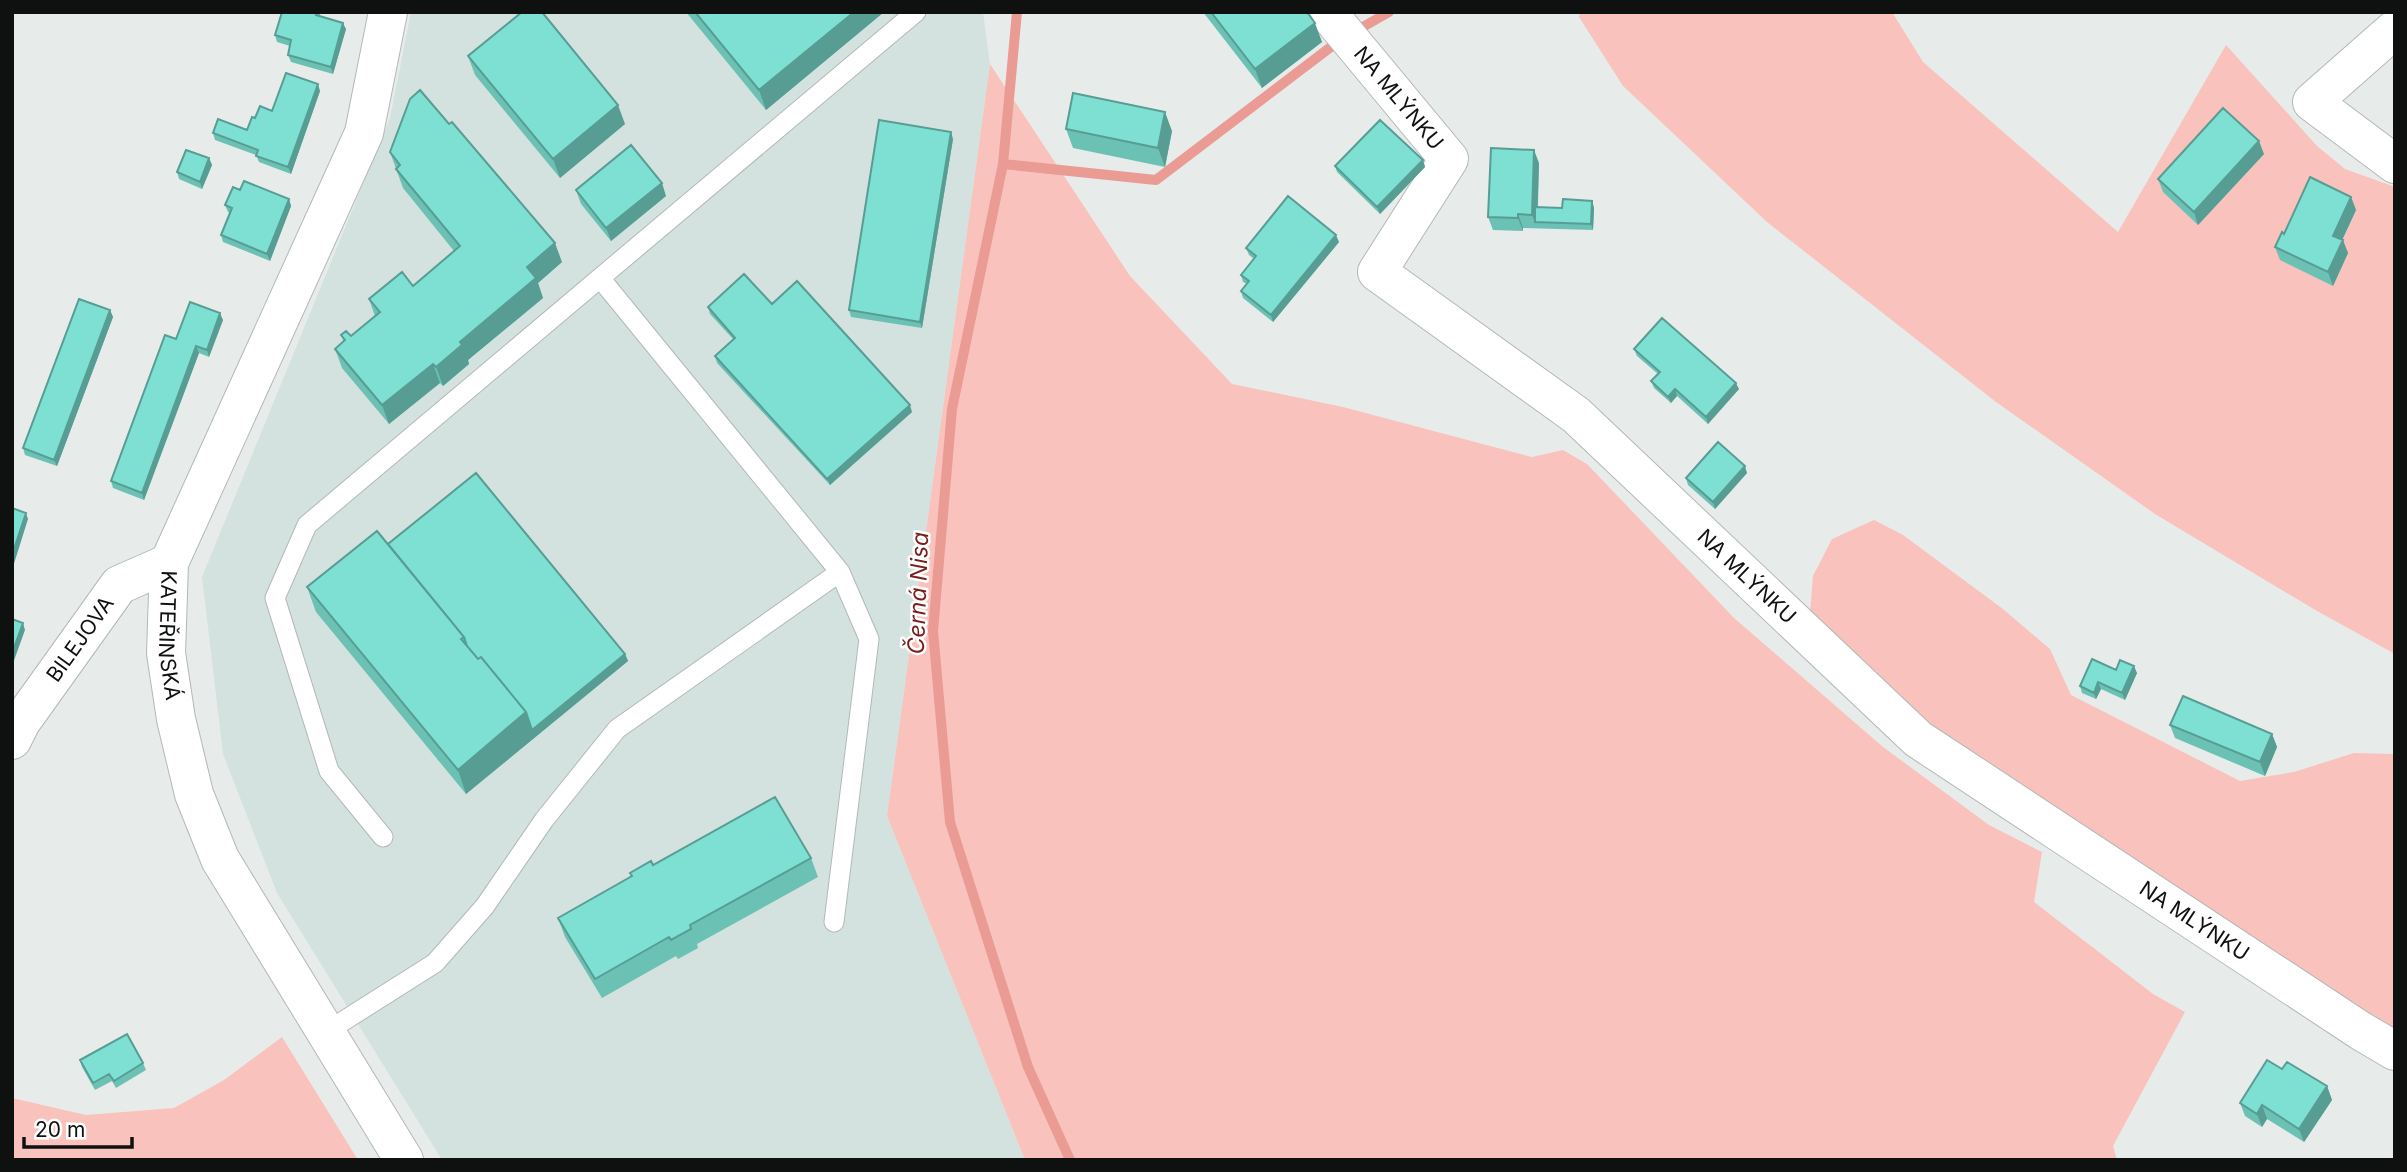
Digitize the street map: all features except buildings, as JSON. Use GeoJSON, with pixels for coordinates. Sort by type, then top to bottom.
{"type":"FeatureCollection","features":[{"type":"Feature","properties":{"kind":"street","name":"KATEŘINSKÁ"},"geometry":{"type":"LineString","coordinates":[[388,12],[364,133],[169,563],[166,653],[176,719],[194,794],[220,859],[404,1160]]}},
{"type":"Feature","properties":{"kind":"street","name":"NA MLÝNKU"},"geometry":{"type":"LineString","coordinates":[[1326,12],[1449,159],[1377,272],[1576,415],[1918,739],[2395,1051]]}},
{"type":"Feature","properties":{"kind":"street"},"geometry":{"type":"LineString","coordinates":[[2395,29],[2312,102],[2395,164]]}},
{"type":"Feature","properties":{"kind":"street","name":"BILEJOVA"},"geometry":{"type":"LineString","coordinates":[[12,740],[21,722],[119,585],[169,563]]}},
{"type":"Feature","properties":{"kind":"lane"},"geometry":{"type":"LineString","coordinates":[[383,837],[328,771],[275,598],[307,525],[916,12]]}},
{"type":"Feature","properties":{"kind":"lane"},"geometry":{"type":"LineString","coordinates":[[600,278],[840,572],[869,639],[834,922]]}},
{"type":"Feature","properties":{"kind":"lane"},"geometry":{"type":"LineString","coordinates":[[326,1032],[435,963],[485,906],[544,820],[617,729],[840,572]]}},
{"type":"Feature","properties":{"kind":"shaded area"},"geometry":{"type":"Polygon","coordinates":[[[411,12],[983,12],[990,64],[887,816],[1025,1160],[442,1160],[277,893],[223,754],[202,577],[390,118],[411,12]]]}},
{"type":"Feature","properties":{"kind":"shaded area"},"geometry":{"type":"Polygon","coordinates":[[[1580,12],[1892,12],[1923,62],[2118,232],[2226,45],[2317,146],[2345,169],[2395,187],[2395,654],[2317,611],[2155,514],[1996,402],[1767,222],[1623,86],[1579,17],[1580,12]]]}},
{"type":"Feature","properties":{"kind":"shaded area"},"geometry":{"type":"Polygon","coordinates":[[[990,64],[1130,276],[1232,384],[1343,407],[1532,457],[1563,450],[1587,464],[1734,618],[1883,747],[1989,825],[2042,852],[2034,902],[2153,994],[2185,1012],[2113,1146],[2117,1160],[1025,1160],[887,816],[990,64]]]}},
{"type":"Feature","properties":{"kind":"shaded area"},"geometry":{"type":"Polygon","coordinates":[[[1874,520],[1903,535],[2003,609],[2050,649],[2071,695],[2240,781],[2294,772],[2354,753],[2395,754],[2395,1033],[1925,730],[1810,612],[1813,576],[1832,539],[1874,520]]]}},
{"type":"Feature","properties":{"kind":"shaded area"},"geometry":{"type":"Polygon","coordinates":[[[282,1037],[358,1160],[12,1160],[12,1098],[86,1115],[174,1108],[224,1080],[282,1037]]]}},
{"type":"Feature","properties":{"kind":"waterway","name":"Černá Nisa"},"geometry":{"type":"LineString","coordinates":[[1017,12],[1003,164],[952,409],[933,631],[950,822],[1028,1067],[1070,1160]]}},
{"type":"Feature","properties":{"kind":"waterway"},"geometry":{"type":"LineString","coordinates":[[1003,164],[1156,180],[1340,40],[1389,12]]}}]}
